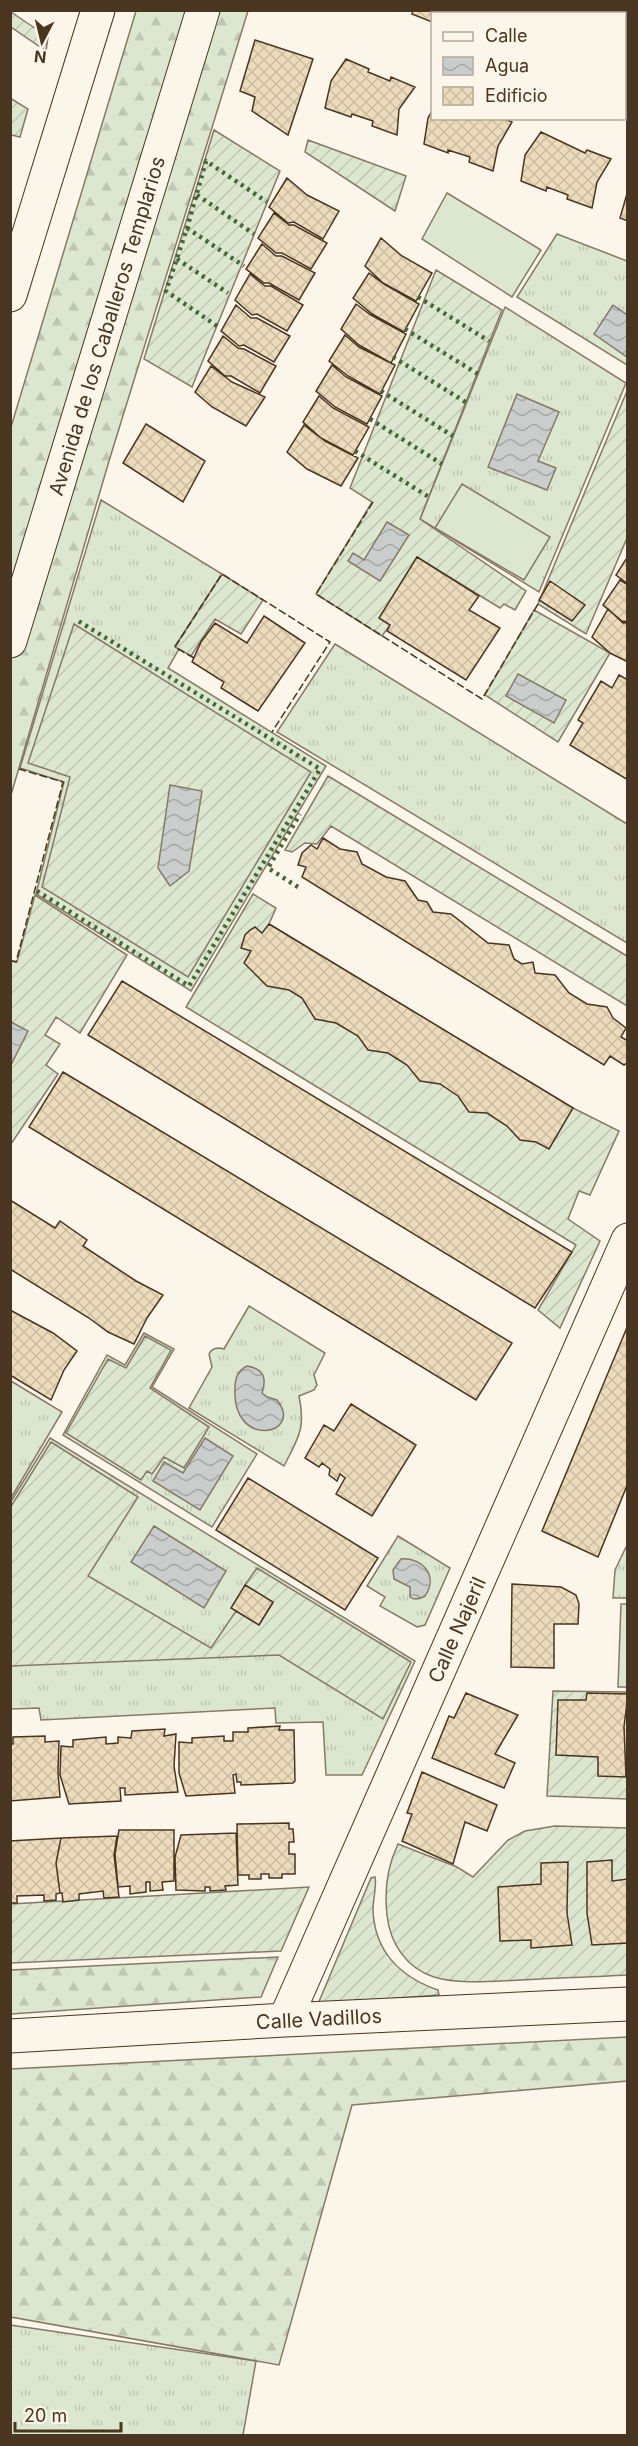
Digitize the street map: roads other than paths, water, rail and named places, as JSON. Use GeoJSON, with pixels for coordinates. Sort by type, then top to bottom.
{"type":"FeatureCollection","features":[{"type":"Feature","properties":{"kind":"street"},"geometry":{"type":"LineString","coordinates":[[10,295],[98,10]]}},
{"type":"Feature","properties":{"kind":"street","name":"Avenida de los Caballeros Templarios"},"geometry":{"type":"LineString","coordinates":[[10,641],[203,10]]}},
{"type":"Feature","properties":{"kind":"street","name":"Calle Najeril"},"geometry":{"type":"LineString","coordinates":[[285,2020],[627,1240]]}},
{"type":"Feature","properties":{"kind":"street","name":"Calle Vadillos"},"geometry":{"type":"LineString","coordinates":[[10,2036],[627,2004]]}},
{"type":"Feature","properties":{"kind":"water"},"geometry":{"type":"Polygon","coordinates":[[[613,305],[627,315],[627,357],[594,334],[613,305]]]}},
{"type":"Feature","properties":{"kind":"water"},"geometry":{"type":"Polygon","coordinates":[[[517,394],[559,412],[538,461],[556,468],[547,490],[488,467],[517,394]]]}},
{"type":"Feature","properties":{"kind":"water"},"geometry":{"type":"Polygon","coordinates":[[[387,522],[409,535],[380,581],[348,561],[353,553],[364,560],[387,522]]]}},
{"type":"Feature","properties":{"kind":"water"},"geometry":{"type":"Polygon","coordinates":[[[518,674],[566,700],[554,723],[506,696],[518,674]]]}},
{"type":"Feature","properties":{"kind":"water"},"geometry":{"type":"Polygon","coordinates":[[[170,785],[202,791],[189,871],[170,886],[158,868],[170,785]]]}},
{"type":"Feature","properties":{"kind":"water"},"geometry":{"type":"Polygon","coordinates":[[[11,1022],[28,1031],[11,1065],[11,1022]]]}},
{"type":"Feature","properties":{"kind":"water"},"geometry":{"type":"Polygon","coordinates":[[[247,1366],[261,1372],[264,1379],[262,1393],[277,1400],[283,1412],[282,1422],[275,1428],[254,1429],[244,1421],[237,1408],[236,1379],[241,1370],[247,1366]]]}},
{"type":"Feature","properties":{"kind":"water"},"geometry":{"type":"Polygon","coordinates":[[[205,1438],[233,1456],[200,1510],[153,1481],[164,1462],[183,1473],[205,1438]]]}},
{"type":"Feature","properties":{"kind":"water"},"geometry":{"type":"Polygon","coordinates":[[[154,1526],[226,1571],[204,1608],[131,1562],[154,1526]]]}},
{"type":"Feature","properties":{"kind":"water"},"geometry":{"type":"Polygon","coordinates":[[[401,1559],[416,1561],[426,1569],[430,1582],[425,1596],[418,1599],[410,1597],[410,1587],[394,1579],[393,1570],[401,1559]]]}}]}
